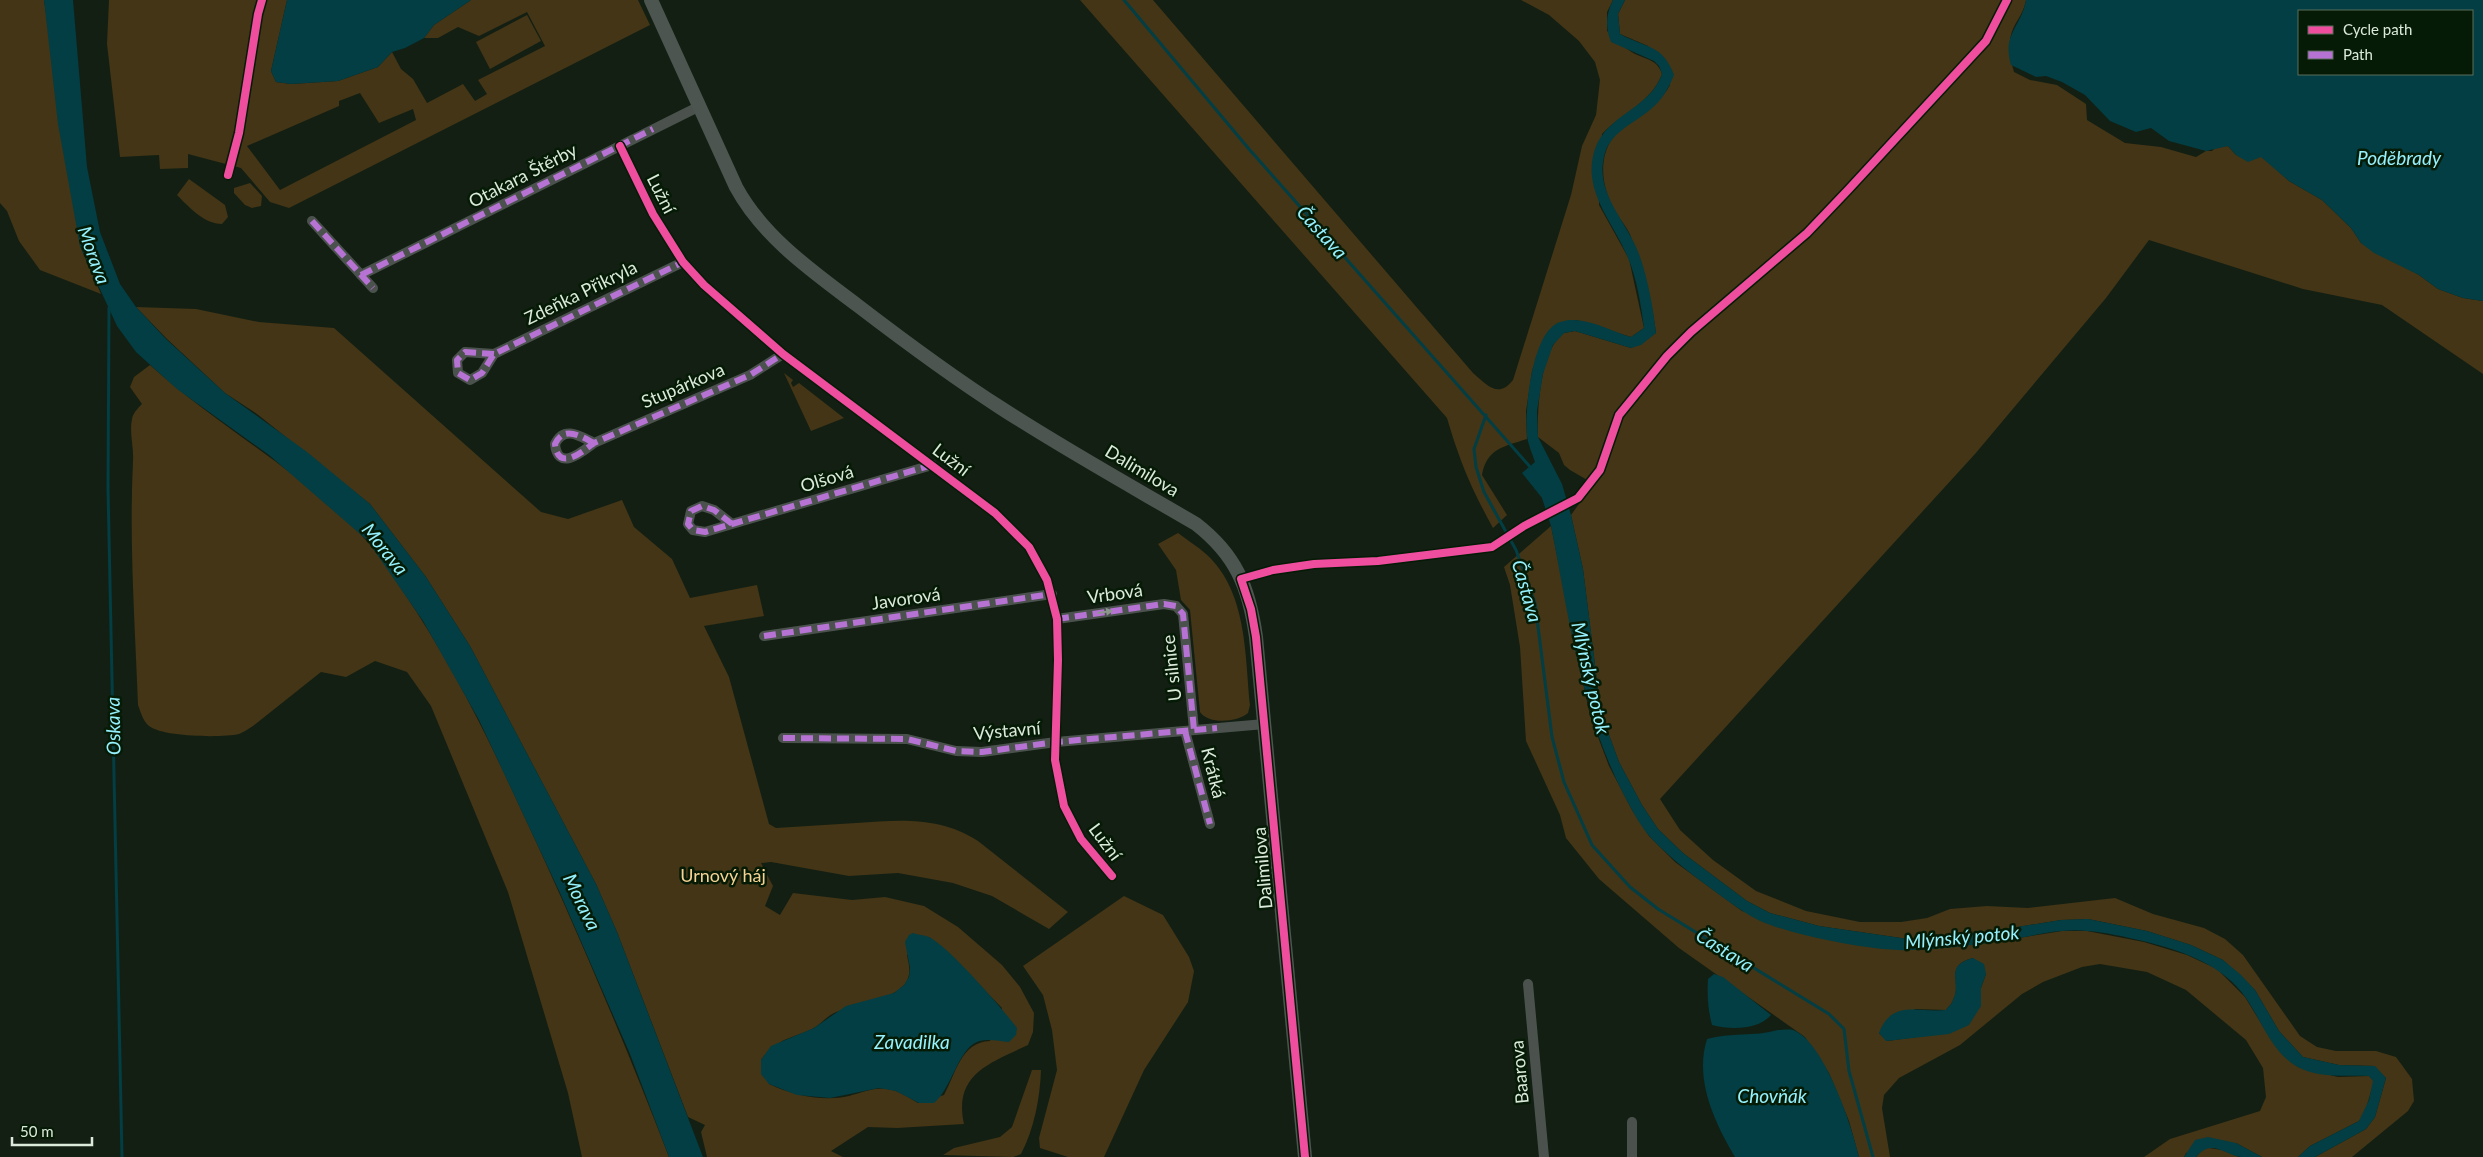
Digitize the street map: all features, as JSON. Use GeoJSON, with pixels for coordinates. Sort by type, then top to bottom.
{"type":"FeatureCollection","features":[{"type":"Feature","properties":{"kind":"main road","name":"Dalimilova"},"geometry":{"type":"LineString","coordinates":[[651,0],[736,187],[748,208],[765,228],[820,276],[898,337],[1003,409],[1196,524],[1216,541],[1233,561],[1249,598],[1256,637],[1305,1157]]}},
{"type":"Feature","properties":{"kind":"street"},"geometry":{"type":"LineString","coordinates":[[228,175],[239,133],[258,14],[262,0]]}},
{"type":"Feature","properties":{"kind":"street","name":"Otakara Štěrby"},"geometry":{"type":"LineString","coordinates":[[361,275],[700,106]]}},
{"type":"Feature","properties":{"kind":"street","name":"Lužní"},"geometry":{"type":"LineString","coordinates":[[620,146],[653,214],[683,262],[725,306],[783,354],[995,513],[1029,547],[1048,580],[1057,619],[1058,660],[1055,760],[1064,806],[1081,839],[1112,876]]}},
{"type":"Feature","properties":{"kind":"street"},"geometry":{"type":"LineString","coordinates":[[312,221],[373,288]]}},
{"type":"Feature","properties":{"kind":"street","name":"Zdeňka Přikryla"},"geometry":{"type":"LineString","coordinates":[[494,354],[683,262]]}},
{"type":"Feature","properties":{"kind":"street","name":"Stupárkova"},"geometry":{"type":"LineString","coordinates":[[594,443],[750,375],[783,354]]}},
{"type":"Feature","properties":{"kind":"street","name":"Olšová"},"geometry":{"type":"LineString","coordinates":[[732,524],[932,465]]}},
{"type":"Feature","properties":{"kind":"street","name":"Javorová"},"geometry":{"type":"LineString","coordinates":[[764,636],[1052,594]]}},
{"type":"Feature","properties":{"kind":"street","name":"Vrbová"},"geometry":{"type":"LineString","coordinates":[[1057,619],[1164,604],[1176,606]]}},
{"type":"Feature","properties":{"kind":"street","name":"U silnice"},"geometry":{"type":"LineString","coordinates":[[1176,606],[1182,614],[1190,730]]}},
{"type":"Feature","properties":{"kind":"street","name":"Výstavní"},"geometry":{"type":"LineString","coordinates":[[783,738],[907,739],[956,751],[982,752],[1056,742],[1264,724]]}},
{"type":"Feature","properties":{"kind":"street","name":"Krátká"},"geometry":{"type":"LineString","coordinates":[[1190,730],[1210,824]]}},
{"type":"Feature","properties":{"kind":"street","name":"Baarova"},"geometry":{"type":"LineString","coordinates":[[1528,984],[1544,1157]]}},
{"type":"Feature","properties":{"kind":"street"},"geometry":{"type":"LineString","coordinates":[[1632,1122],[1632,1157]]}},
{"type":"Feature","properties":{"kind":"green space"},"geometry":{"type":"Polygon","coordinates":[[[0,0],[44,0],[80,246],[101,294],[40,270],[19,241],[7,211],[0,203],[0,0]]]}},
{"type":"Feature","properties":{"kind":"green space"},"geometry":{"type":"Polygon","coordinates":[[[109,0],[287,0],[271,71],[276,82],[291,84],[338,81],[378,67],[392,52],[401,69],[413,79],[427,103],[463,84],[475,101],[487,94],[478,80],[545,46],[527,12],[479,36],[458,27],[438,38],[424,38],[434,25],[471,0],[638,0],[650,25],[289,208],[270,202],[241,168],[188,154],[188,168],[160,169],[159,155],[120,157],[107,44],[109,0]],[[360,93],[339,101],[339,106],[247,146],[280,190],[416,120],[413,109],[379,123],[360,93]]]}},
{"type":"Feature","properties":{"kind":"green space"},"geometry":{"type":"Polygon","coordinates":[[[1080,0],[1153,0],[1473,373],[1493,388],[1502,389],[1513,380],[1571,195],[1582,146],[1596,115],[1600,80],[1595,62],[1579,41],[1549,15],[1521,0],[1613,0],[1607,12],[1607,31],[1631,52],[1655,63],[1662,74],[1657,84],[1644,100],[1602,134],[1599,205],[1629,259],[1644,328],[1631,337],[1576,320],[1543,340],[1532,371],[1526,411],[1527,439],[1498,450],[1492,454],[1484,466],[1482,475],[1507,515],[1493,528],[1467,474],[1447,418],[1080,0]]]}},
{"type":"Feature","properties":{"kind":"green space"},"geometry":{"type":"Polygon","coordinates":[[[1625,0],[2026,0],[2010,40],[2010,56],[2014,72],[2030,80],[2057,85],[2086,104],[2087,120],[2125,143],[2161,147],[2196,157],[2206,151],[2212,151],[2216,147],[2228,146],[2236,155],[2261,156],[2289,181],[2322,200],[2351,228],[2361,243],[2419,275],[2438,289],[2463,298],[2483,301],[2483,374],[2382,305],[2303,289],[2149,240],[2106,298],[1975,454],[1660,799],[1680,830],[1713,860],[1756,891],[1806,911],[1860,922],[1901,922],[1927,918],[1950,909],[1987,906],[2028,908],[2115,898],[2153,914],[2204,928],[2225,939],[2243,955],[2300,1036],[2317,1047],[2336,1051],[2376,1051],[2396,1057],[2412,1079],[2414,1101],[2408,1111],[2352,1157],[2315,1157],[2366,1129],[2375,1117],[2386,1078],[2374,1066],[2339,1065],[2303,1057],[2279,1031],[2255,990],[2223,960],[2191,945],[2147,931],[2088,919],[2061,920],[1980,933],[1908,939],[1819,926],[1770,913],[1747,901],[1683,853],[1658,829],[1642,805],[1619,762],[1601,713],[1583,569],[1571,515],[1592,486],[1589,481],[1564,465],[1559,453],[1538,437],[1539,396],[1545,366],[1556,341],[1564,333],[1575,331],[1631,348],[1656,333],[1643,272],[1630,234],[1607,194],[1603,168],[1606,150],[1616,134],[1656,103],[1670,85],[1648,46],[1620,34],[1618,14],[1625,0]]]}},
{"type":"Feature","properties":{"kind":"green space"},"geometry":{"type":"Polygon","coordinates":[[[527,15],[541,41],[490,69],[476,42],[527,15]]]}},
{"type":"Feature","properties":{"kind":"green space"},"geometry":{"type":"Polygon","coordinates":[[[189,179],[225,205],[228,217],[222,224],[203,218],[177,195],[189,179]]]}},
{"type":"Feature","properties":{"kind":"green space"},"geometry":{"type":"Polygon","coordinates":[[[250,183],[262,196],[261,206],[252,208],[245,205],[234,193],[234,188],[250,183]]]}},
{"type":"Feature","properties":{"kind":"green space","name":"Urnový háj"},"geometry":{"type":"Polygon","coordinates":[[[136,307],[196,309],[259,322],[334,328],[541,512],[568,519],[622,500],[634,527],[672,559],[690,598],[757,585],[764,616],[704,626],[729,677],[769,824],[776,828],[904,821],[949,827],[978,841],[1068,912],[1049,929],[992,896],[953,883],[898,873],[849,876],[771,862],[761,863],[773,886],[765,906],[780,915],[793,893],[852,900],[885,897],[924,906],[958,927],[1002,965],[1020,987],[1034,1013],[1033,1032],[1028,1045],[988,1065],[969,1082],[964,1093],[962,1107],[964,1124],[897,1128],[868,1127],[831,1151],[843,1157],[707,1157],[701,1132],[705,1125],[688,1117],[617,932],[596,884],[470,646],[426,577],[370,504],[257,414],[225,393],[136,307]],[[929,937],[907,955],[909,977],[899,990],[882,998],[834,1013],[812,1029],[784,1040],[772,1048],[761,1060],[769,1084],[798,1094],[818,1098],[839,1098],[882,1089],[899,1092],[918,1103],[944,1095],[966,1053],[980,1043],[990,1041],[1002,1008],[946,951],[929,937]]]}},
{"type":"Feature","properties":{"kind":"green space"},"geometry":{"type":"Polygon","coordinates":[[[150,365],[203,409],[287,470],[340,515],[375,551],[418,614],[474,713],[533,835],[594,972],[669,1157],[582,1157],[568,1093],[508,892],[431,706],[407,672],[375,661],[346,677],[321,672],[253,726],[239,734],[207,736],[179,734],[156,730],[145,722],[138,705],[133,583],[133,456],[131,435],[133,415],[142,404],[130,387],[134,377],[150,365]]]}},
{"type":"Feature","properties":{"kind":"green space"},"geometry":{"type":"Polygon","coordinates":[[[784,373],[793,380],[791,383],[793,387],[799,383],[844,418],[811,431],[784,373]]]}},
{"type":"Feature","properties":{"kind":"green space"},"geometry":{"type":"Polygon","coordinates":[[[1551,526],[1590,716],[1609,766],[1632,810],[1649,836],[1675,862],[1742,911],[1863,945],[1908,950],[1981,944],[2062,931],[2087,931],[2144,942],[2187,955],[2217,969],[2245,997],[2270,1038],[2289,1060],[2298,1067],[2338,1077],[2369,1076],[2374,1081],[2365,1112],[2359,1121],[2310,1146],[2298,1157],[2262,1157],[2236,1143],[2186,1153],[2184,1157],[2144,1157],[2170,1139],[2260,1111],[2266,1097],[2263,1068],[2246,1040],[2186,990],[2147,972],[2100,964],[2082,967],[2043,982],[2022,994],[1960,1045],[1899,1078],[1884,1095],[1882,1108],[1890,1157],[1859,1157],[1849,1121],[1829,1073],[1805,1037],[1679,948],[1599,879],[1566,838],[1560,815],[1526,741],[1520,647],[1510,585],[1504,567],[1551,526]],[[1973,958],[1964,961],[1956,970],[1956,993],[1952,1003],[1946,1010],[1915,1009],[1879,1033],[1887,1041],[1924,1036],[1981,1006],[1981,988],[1986,974],[1973,958]]]}},
{"type":"Feature","properties":{"kind":"green space"},"geometry":{"type":"Polygon","coordinates":[[[1178,533],[1206,554],[1219,569],[1237,605],[1245,645],[1250,705],[1248,713],[1238,718],[1224,721],[1210,719],[1200,712],[1190,610],[1181,600],[1176,570],[1158,544],[1178,533]]]}},
{"type":"Feature","properties":{"kind":"green space"},"geometry":{"type":"Polygon","coordinates":[[[1124,896],[1163,915],[1189,957],[1194,971],[1188,1002],[1144,1070],[1104,1157],[1068,1157],[1040,1148],[1039,1138],[1057,1070],[1052,1030],[1043,995],[1023,966],[1124,896]]]}},
{"type":"Feature","properties":{"kind":"green space"},"geometry":{"type":"Polygon","coordinates":[[[1032,1070],[1041,1070],[1039,1092],[1036,1114],[1021,1154],[1013,1157],[943,1155],[954,1148],[1000,1137],[1012,1127],[1032,1070]]]}},
{"type":"Feature","properties":{"kind":"green space"},"geometry":{"type":"Polygon","coordinates":[[[2209,1148],[2222,1150],[2239,1157],[2196,1157],[2202,1150],[2209,1148]]]}},
{"type":"Feature","properties":{"kind":"water","name":"Morava"},"geometry":{"type":"Polygon","coordinates":[[[44,0],[73,0],[87,167],[100,232],[120,284],[136,307],[166,339],[225,393],[307,452],[370,504],[426,577],[470,646],[596,884],[617,932],[703,1157],[669,1157],[630,1054],[560,893],[479,720],[423,621],[367,540],[269,455],[177,389],[136,352],[117,326],[80,246],[58,124],[44,0]]]}},
{"type":"Feature","properties":{"kind":"water"},"geometry":{"type":"Polygon","coordinates":[[[287,0],[471,0],[434,25],[424,38],[405,48],[392,52],[378,67],[338,81],[291,84],[276,82],[271,71],[287,0]]]}},
{"type":"Feature","properties":{"kind":"water","name":"Mlýnský potok"},"geometry":{"type":"Polygon","coordinates":[[[1613,0],[1625,0],[1618,14],[1620,34],[1659,52],[1670,65],[1674,75],[1659,102],[1618,133],[1608,145],[1603,167],[1607,193],[1639,254],[1650,293],[1656,333],[1641,345],[1631,348],[1575,331],[1564,333],[1553,345],[1543,374],[1537,411],[1538,437],[1562,484],[1571,515],[1583,569],[1601,713],[1619,762],[1642,805],[1658,829],[1683,853],[1747,901],[1770,913],[1819,926],[1908,939],[1980,933],[2061,920],[2088,919],[2147,931],[2191,945],[2223,960],[2241,975],[2255,990],[2279,1031],[2303,1057],[2339,1065],[2375,1066],[2386,1078],[2375,1117],[2366,1129],[2315,1157],[2298,1157],[2310,1146],[2359,1121],[2369,1100],[2373,1081],[2369,1076],[2322,1075],[2296,1066],[2280,1053],[2237,986],[2226,976],[2186,954],[2129,938],[2101,932],[2077,930],[1972,945],[1911,950],[1858,946],[1816,938],[1779,928],[1752,917],[1675,860],[1651,838],[1640,823],[1609,763],[1597,731],[1578,664],[1551,526],[1542,498],[1522,473],[1535,462],[1527,436],[1529,391],[1536,356],[1542,340],[1550,329],[1560,322],[1577,320],[1596,324],[1631,337],[1644,328],[1634,275],[1622,245],[1601,206],[1592,179],[1592,164],[1595,149],[1601,137],[1618,119],[1648,96],[1662,74],[1659,66],[1654,61],[1611,42],[1607,21],[1613,0]]]}},
{"type":"Feature","properties":{"kind":"water","name":"Poděbrady"},"geometry":{"type":"Polygon","coordinates":[[[2026,0],[2483,0],[2483,301],[2463,298],[2438,289],[2419,275],[2374,253],[2361,243],[2351,228],[2322,200],[2289,181],[2261,157],[2248,162],[2236,155],[2228,146],[2206,151],[2169,141],[2151,128],[2136,132],[2110,121],[2085,95],[2062,82],[2046,76],[2036,77],[2011,65],[2009,54],[2010,38],[2024,10],[2026,0]]]}},
{"type":"Feature","properties":{"kind":"water","name":"Zavadilka"},"geometry":{"type":"Polygon","coordinates":[[[913,933],[929,937],[962,965],[1017,1028],[1016,1035],[1009,1042],[984,1040],[970,1046],[946,1088],[934,1103],[919,1103],[896,1091],[879,1088],[830,1098],[797,1095],[769,1084],[761,1074],[761,1060],[771,1046],[814,1028],[846,1006],[894,993],[904,985],[909,977],[910,968],[905,942],[909,935],[913,933]]]}},
{"type":"Feature","properties":{"kind":"water"},"geometry":{"type":"Polygon","coordinates":[[[1973,958],[1984,964],[1986,974],[1981,988],[1981,1006],[1969,1025],[1949,1034],[1886,1041],[1879,1033],[1884,1022],[1891,1015],[1899,1012],[1907,1010],[1946,1010],[1952,1003],[1955,993],[1955,975],[1958,965],[1973,958]]]}},
{"type":"Feature","properties":{"kind":"water"},"geometry":{"type":"Polygon","coordinates":[[[1714,974],[1723,977],[1771,1015],[1759,1024],[1744,1028],[1727,1028],[1712,1025],[1708,997],[1708,979],[1714,974]]]}},
{"type":"Feature","properties":{"kind":"water","name":"Chovňák"},"geometry":{"type":"Polygon","coordinates":[[[1778,1030],[1793,1030],[1804,1037],[1826,1067],[1843,1106],[1859,1157],[1735,1157],[1714,1116],[1705,1085],[1703,1070],[1707,1039],[1778,1030]]]}},
{"type":"Feature","properties":{"kind":"water"},"geometry":{"type":"Polygon","coordinates":[[[2208,1137],[2236,1143],[2262,1157],[2235,1156],[2213,1148],[2202,1151],[2196,1157],[2184,1157],[2195,1140],[2208,1137]]]}},
{"type":"Feature","properties":{"kind":"waterway","name":"Častava"},"geometry":{"type":"LineString","coordinates":[[1124,0],[1249,149],[1532,469]]}},
{"type":"Feature","properties":{"kind":"waterway","name":"Oskava"},"geometry":{"type":"LineString","coordinates":[[109,308],[108,488],[122,1157]]}},
{"type":"Feature","properties":{"kind":"waterway","name":"Častava"},"geometry":{"type":"LineString","coordinates":[[1486,415],[1474,449],[1476,467],[1484,492],[1516,550],[1535,603],[1552,737],[1564,782],[1592,845],[1630,887],[1658,909],[1829,1014],[1844,1029],[1849,1071],[1873,1157]]}},
{"type":"Feature","properties":{"kind":"marked path"},"geometry":{"type":"LineString","coordinates":[[361,275],[653,129]]}},
{"type":"Feature","properties":{"kind":"marked path"},"geometry":{"type":"LineString","coordinates":[[312,221],[373,288]]}},
{"type":"Feature","properties":{"kind":"marked path"},"geometry":{"type":"LineString","coordinates":[[494,354],[465,352],[457,360],[458,373],[470,380],[482,373],[494,354],[683,262]]}},
{"type":"Feature","properties":{"kind":"marked path"},"geometry":{"type":"LineString","coordinates":[[594,443],[578,435],[568,433],[559,438],[555,444],[557,453],[566,459],[584,451],[594,443],[750,375],[783,354]]}},
{"type":"Feature","properties":{"kind":"marked path"},"geometry":{"type":"LineString","coordinates":[[732,524],[714,510],[702,506],[691,511],[688,524],[693,530],[705,532],[932,465]]}},
{"type":"Feature","properties":{"kind":"marked path"},"geometry":{"type":"LineString","coordinates":[[764,636],[1052,594]]}},
{"type":"Feature","properties":{"kind":"marked path"},"geometry":{"type":"LineString","coordinates":[[1057,619],[1164,604],[1176,606],[1183,614],[1194,730]]}},
{"type":"Feature","properties":{"kind":"marked path"},"geometry":{"type":"LineString","coordinates":[[783,738],[907,739],[956,751],[982,752],[1056,742],[1217,728]]}},
{"type":"Feature","properties":{"kind":"marked path"},"geometry":{"type":"LineString","coordinates":[[1185,731],[1210,824]]}},
{"type":"Feature","properties":{"kind":"cycle path"},"geometry":{"type":"LineString","coordinates":[[228,175],[239,133],[258,14],[262,0]]}},
{"type":"Feature","properties":{"kind":"cycle path"},"geometry":{"type":"LineString","coordinates":[[1305,1157],[1256,637],[1251,609],[1241,579],[1273,570],[1314,564],[1378,561],[1492,547],[1524,526],[1578,498],[1600,470],[1619,415],[1667,356],[1691,332],[1807,233],[1986,41],[2007,0]]}},
{"type":"Feature","properties":{"kind":"cycle path"},"geometry":{"type":"LineString","coordinates":[[620,146],[653,214],[683,262],[704,285],[783,354],[995,513],[1029,547],[1047,580],[1057,619],[1058,660],[1055,760],[1064,806],[1081,839],[1112,876]]}}]}
